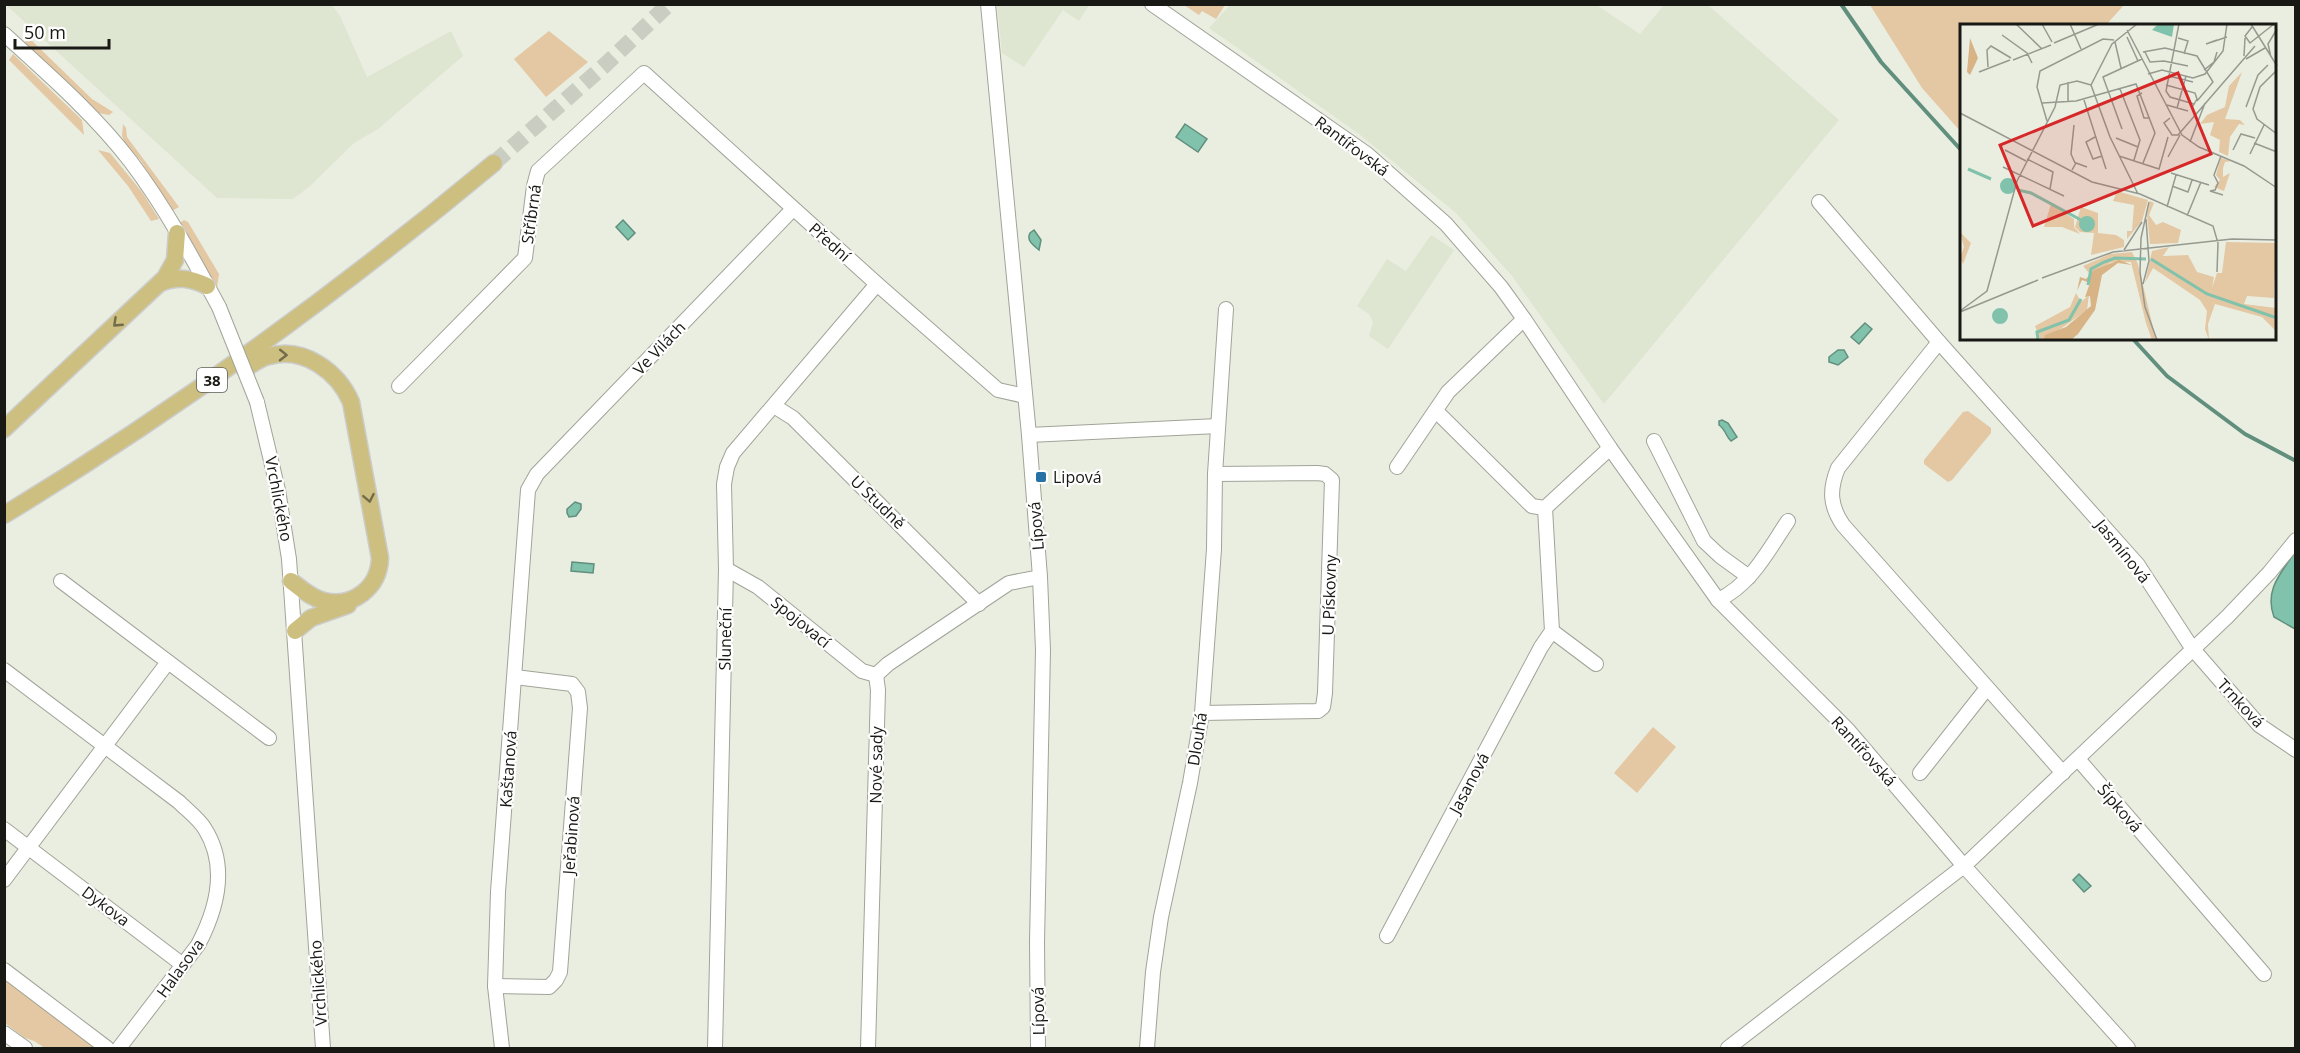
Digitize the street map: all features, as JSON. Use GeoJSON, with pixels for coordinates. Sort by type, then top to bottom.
{"type":"FeatureCollection","features":[{"type":"Feature","properties":{"kind":"main road","name":"38"},"geometry":{"type":"LineString","coordinates":[[4,515],[140,430],[310,309],[494,163]]}},
{"type":"Feature","properties":{"kind":"main road"},"geometry":{"type":"LineString","coordinates":[[4,429],[169,273],[176,260],[177,233]]}},
{"type":"Feature","properties":{"kind":"main road"},"geometry":{"type":"LineString","coordinates":[[160,283],[176,278],[207,286]]}},
{"type":"Feature","properties":{"kind":"main road"},"geometry":{"type":"LineString","coordinates":[[140,430],[188,406],[265,357],[276,354],[292,355],[312,361],[328,370],[346,391],[351,402],[380,558],[378,576],[370,587],[345,607],[311,618],[295,631]]}},
{"type":"Feature","properties":{"kind":"main road"},"geometry":{"type":"LineString","coordinates":[[291,581],[309,595],[325,601],[336,602],[359,597]]}},
{"type":"Feature","properties":{"kind":"street","name":"Lípová"},"geometry":{"type":"LineString","coordinates":[[988,4],[1029,435],[1040,577],[1043,650],[1037,942],[1038,1048]]}},
{"type":"Feature","properties":{"kind":"street","name":"Rantířovská"},"geometry":{"type":"LineString","coordinates":[[1152,4],[1367,154],[1446,224],[1501,287],[1610,448],[1718,600],[1848,730],[1964,866],[2128,1048]]}},
{"type":"Feature","properties":{"kind":"street","name":"Vrchlického"},"geometry":{"type":"LineString","coordinates":[[4,34],[117,146],[163,208],[219,307],[256,402],[279,489],[291,581],[323,1048]]}},
{"type":"Feature","properties":{"kind":"street","name":"Přední"},"geometry":{"type":"LineString","coordinates":[[644,74],[998,390],[1025,396]]}},
{"type":"Feature","properties":{"kind":"street","name":"Stříbrná"},"geometry":{"type":"LineString","coordinates":[[399,386],[525,258],[538,171],[644,74]]}},
{"type":"Feature","properties":{"kind":"street","name":"Jasmínová"},"geometry":{"type":"LineString","coordinates":[[1819,202],[1939,342],[2138,565],[2192,648]]}},
{"type":"Feature","properties":{"kind":"street","name":"Ve Vilách"},"geometry":{"type":"LineString","coordinates":[[528,490],[537,474],[793,209]]}},
{"type":"Feature","properties":{"kind":"street","name":"Sluneční"},"geometry":{"type":"LineString","coordinates":[[715,1048],[726,569],[724,484],[727,467],[733,453],[877,284]]}},
{"type":"Feature","properties":{"kind":"street","name":"Dlouhá"},"geometry":{"type":"LineString","coordinates":[[1147,1048],[1153,972],[1161,917],[1190,783],[1202,713],[1214,549],[1215,474],[1226,309]]}},
{"type":"Feature","properties":{"kind":"street"},"geometry":{"type":"LineString","coordinates":[[1397,466],[1448,392],[1524,319]]}},
{"type":"Feature","properties":{"kind":"street"},"geometry":{"type":"LineString","coordinates":[[1939,342],[1838,468],[1833,481],[1831,500],[1835,513],[1843,525],[2063,773]]}},
{"type":"Feature","properties":{"kind":"street","name":"U Studně"},"geometry":{"type":"LineString","coordinates":[[774,406],[793,418],[979,604]]}},
{"type":"Feature","properties":{"kind":"street"},"geometry":{"type":"LineString","coordinates":[[1436,411],[1532,506],[1545,508]]}},
{"type":"Feature","properties":{"kind":"street"},"geometry":{"type":"LineString","coordinates":[[1029,435],[1218,426]]}},
{"type":"Feature","properties":{"kind":"street"},"geometry":{"type":"LineString","coordinates":[[1654,441],[1704,541],[1749,577]]}},
{"type":"Feature","properties":{"kind":"street"},"geometry":{"type":"LineString","coordinates":[[1545,508],[1610,448]]}},
{"type":"Feature","properties":{"kind":"street","name":"U Pískovny"},"geometry":{"type":"LineString","coordinates":[[1202,713],[1318,711],[1323,707],[1325,693],[1332,480],[1325,474],[1317,472],[1215,474]]}},
{"type":"Feature","properties":{"kind":"street","name":"Kaštanová"},"geometry":{"type":"LineString","coordinates":[[502,1048],[495,986],[498,892],[528,490]]}},
{"type":"Feature","properties":{"kind":"street"},"geometry":{"type":"LineString","coordinates":[[1545,508],[1552,631],[1596,664]]}},
{"type":"Feature","properties":{"kind":"street"},"geometry":{"type":"LineString","coordinates":[[1718,600],[1749,577],[1788,521]]}},
{"type":"Feature","properties":{"kind":"street"},"geometry":{"type":"LineString","coordinates":[[1728,1048],[1964,866],[2227,617],[2269,573],[2295,540]]}},
{"type":"Feature","properties":{"kind":"street","name":"Spojovací"},"geometry":{"type":"LineString","coordinates":[[726,569],[758,587],[862,671],[876,675]]}},
{"type":"Feature","properties":{"kind":"street"},"geometry":{"type":"LineString","coordinates":[[876,675],[888,664],[1009,583],[1040,577]]}},
{"type":"Feature","properties":{"kind":"street"},"geometry":{"type":"LineString","coordinates":[[61,581],[269,738]]}},
{"type":"Feature","properties":{"kind":"street","name":"Jasanová"},"geometry":{"type":"LineString","coordinates":[[1387,936],[1535,657],[1552,631]]}},
{"type":"Feature","properties":{"kind":"street","name":"Trnková"},"geometry":{"type":"LineString","coordinates":[[2192,648],[2259,725],[2295,750]]}},
{"type":"Feature","properties":{"kind":"street"},"geometry":{"type":"LineString","coordinates":[[4,880],[168,662]]}},
{"type":"Feature","properties":{"kind":"street","name":"Halasova"},"geometry":{"type":"LineString","coordinates":[[4,670],[179,802],[205,828],[212,843],[218,867],[216,900],[207,929],[198,945],[119,1048]]}},
{"type":"Feature","properties":{"kind":"street","name":"Nové sady"},"geometry":{"type":"LineString","coordinates":[[868,1048],[878,690],[876,675]]}},
{"type":"Feature","properties":{"kind":"street","name":"Jeřabinová"},"geometry":{"type":"LineString","coordinates":[[495,986],[549,987],[560,972],[580,708],[578,692],[572,684],[515,677]]}},
{"type":"Feature","properties":{"kind":"street"},"geometry":{"type":"LineString","coordinates":[[1920,773],[1987,688]]}},
{"type":"Feature","properties":{"kind":"street","name":"Šípková"},"geometry":{"type":"LineString","coordinates":[[2078,759],[2264,974]]}},
{"type":"Feature","properties":{"kind":"street","name":"Dykova"},"geometry":{"type":"LineString","coordinates":[[4,829],[183,965]]}},
{"type":"Feature","properties":{"kind":"street"},"geometry":{"type":"LineString","coordinates":[[4,970],[107,1048]]}},
{"type":"Feature","properties":{"kind":"street"},"geometry":{"type":"LineString","coordinates":[[4,1033],[25,1048]]}},
{"type":"Feature","properties":{"kind":"shaded area"},"geometry":{"type":"Polygon","coordinates":[[[5,4],[332,5],[340,16],[367,77],[451,31],[463,56],[378,129],[354,143],[309,187],[293,199],[217,198],[5,4]]]}},
{"type":"Feature","properties":{"kind":"shaded area"},"geometry":{"type":"Polygon","coordinates":[[[997,4],[1089,5],[1079,21],[1063,10],[1024,67],[1002,53],[997,4]]]}},
{"type":"Feature","properties":{"kind":"shaded area"},"geometry":{"type":"Polygon","coordinates":[[[1595,4],[1640,34],[1664,5],[1708,5],[1839,120],[1604,404],[1512,276],[1456,213],[1359,134],[1209,28],[1230,5],[1595,4]]]}},
{"type":"Feature","properties":{"kind":"shaded area"},"geometry":{"type":"Polygon","coordinates":[[[1184,5],[1225,5],[1216,19],[1202,11],[1199,15],[1184,5]]]}},
{"type":"Feature","properties":{"kind":"shaded area"},"geometry":{"type":"Polygon","coordinates":[[[1870,5],[2124,5],[2107,24],[1960,24],[1960,131],[1922,88],[1870,5]]]}},
{"type":"Feature","properties":{"kind":"shaded area"},"geometry":{"type":"Polygon","coordinates":[[[549,31],[588,62],[546,97],[514,59],[549,31]]]}},
{"type":"Feature","properties":{"kind":"shaded area"},"geometry":{"type":"Polygon","coordinates":[[[29,38],[92,99],[113,112],[109,115],[98,113],[24,43],[29,38]]]}},
{"type":"Feature","properties":{"kind":"shaded area"},"geometry":{"type":"Polygon","coordinates":[[[13,54],[82,120],[84,135],[9,60],[13,54]]]}},
{"type":"Feature","properties":{"kind":"shaded area"},"geometry":{"type":"Polygon","coordinates":[[[123,124],[127,137],[179,207],[172,211],[141,161],[125,143],[122,136],[123,124]]]}},
{"type":"Feature","properties":{"kind":"shaded area"},"geometry":{"type":"Polygon","coordinates":[[[1185,124],[1207,139],[1198,152],[1176,137],[1185,124]]]}},
{"type":"Feature","properties":{"kind":"shaded area"},"geometry":{"type":"Polygon","coordinates":[[[98,150],[110,153],[142,192],[159,219],[151,221],[128,186],[98,150]]]}},
{"type":"Feature","properties":{"kind":"shaded area"},"geometry":{"type":"Polygon","coordinates":[[[184,220],[188,222],[219,274],[217,288],[180,223],[184,220]]]}},
{"type":"Feature","properties":{"kind":"shaded area"},"geometry":{"type":"Polygon","coordinates":[[[623,220],[635,233],[628,240],[616,227],[623,220]]]}},
{"type":"Feature","properties":{"kind":"shaded area"},"geometry":{"type":"Polygon","coordinates":[[[1034,230],[1041,240],[1039,250],[1029,238],[1030,233],[1034,230]]]}},
{"type":"Feature","properties":{"kind":"shaded area"},"geometry":{"type":"Polygon","coordinates":[[[1431,235],[1454,250],[1388,349],[1369,336],[1373,322],[1369,314],[1357,306],[1387,259],[1406,271],[1431,235]]]}},
{"type":"Feature","properties":{"kind":"shaded area"},"geometry":{"type":"Polygon","coordinates":[[[1865,323],[1872,329],[1859,344],[1851,337],[1865,323]]]}},
{"type":"Feature","properties":{"kind":"shaded area"},"geometry":{"type":"Polygon","coordinates":[[[1838,350],[1844,350],[1848,357],[1838,365],[1829,362],[1829,357],[1838,350]]]}},
{"type":"Feature","properties":{"kind":"shaded area"},"geometry":{"type":"Polygon","coordinates":[[[1968,411],[1991,428],[1991,433],[1948,482],[1924,464],[1924,460],[1963,412],[1968,411]]]}},
{"type":"Feature","properties":{"kind":"shaded area"},"geometry":{"type":"Polygon","coordinates":[[[1719,421],[1728,423],[1737,437],[1731,441],[1719,425],[1719,421]]]}},
{"type":"Feature","properties":{"kind":"shaded area"},"geometry":{"type":"Polygon","coordinates":[[[575,502],[581,504],[581,509],[576,516],[569,517],[567,509],[575,502]]]}},
{"type":"Feature","properties":{"kind":"shaded area"},"geometry":{"type":"Polygon","coordinates":[[[2295,552],[2295,629],[2274,617],[2271,598],[2276,582],[2295,552]]]}},
{"type":"Feature","properties":{"kind":"shaded area"},"geometry":{"type":"Polygon","coordinates":[[[572,562],[594,564],[593,573],[571,571],[572,562]]]}},
{"type":"Feature","properties":{"kind":"shaded area"},"geometry":{"type":"Polygon","coordinates":[[[1653,727],[1676,747],[1637,793],[1614,773],[1653,727]]]}},
{"type":"Feature","properties":{"kind":"shaded area"},"geometry":{"type":"Polygon","coordinates":[[[2079,874],[2091,886],[2084,892],[2073,880],[2079,874]]]}},
{"type":"Feature","properties":{"kind":"shaded area"},"geometry":{"type":"Polygon","coordinates":[[[4,977],[99,1048],[45,1048],[25,1038],[5,1023],[4,977]]]}},
{"type":"Feature","properties":{"kind":"waterway"},"geometry":{"type":"LineString","coordinates":[[1841,4],[1881,62],[1960,149]]}},
{"type":"Feature","properties":{"kind":"waterway"},"geometry":{"type":"LineString","coordinates":[[2134,340],[2167,376],[2245,434],[2296,461]]}},
{"type":"Feature","properties":{"kind":"tunnel"},"geometry":{"type":"LineString","coordinates":[[494,163],[605,65],[669,4]]}},
{"type":"Feature","properties":{"kind":"place","name":"Lipová"},"geometry":{"type":"Point","coordinates":[1041,477]}}]}
